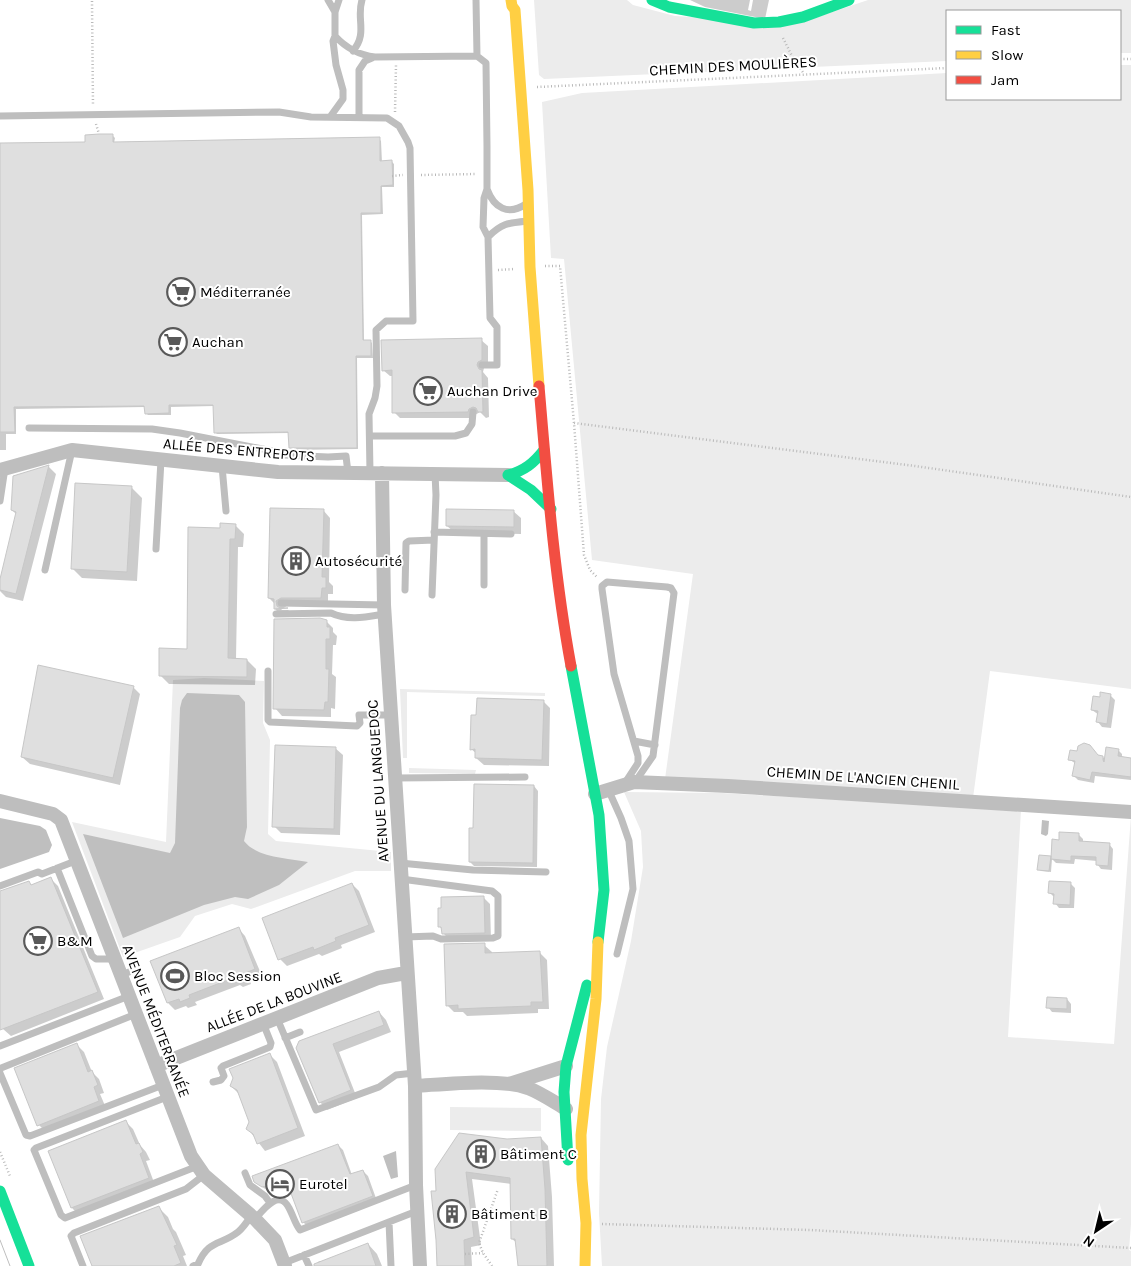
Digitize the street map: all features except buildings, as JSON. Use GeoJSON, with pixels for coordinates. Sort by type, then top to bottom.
{"type":"FeatureCollection","features":[{"type":"Feature","properties":{"kind":"street"},"geometry":{"type":"LineString","coordinates":[[652,0],[670,7],[754,23],[780,21],[827,10],[848,0]]}},
{"type":"Feature","properties":{"kind":"street"},"geometry":{"type":"LineString","coordinates":[[516,3],[528,190],[533,203],[541,249]]}},
{"type":"Feature","properties":{"kind":"street"},"geometry":{"type":"LineString","coordinates":[[533,203],[528,221],[530,267],[544,450],[563,620],[602,792],[601,831],[604,890],[597,952],[596,999],[581,1117],[582,1179],[580,1223],[584,1266]]}},
{"type":"Feature","properties":{"kind":"street"},"geometry":{"type":"LineString","coordinates":[[514,474],[529,475],[548,491],[558,491],[555,438]]}},
{"type":"Feature","properties":{"kind":"street","name":"ALLÉE DES ENTREPOTS"},"geometry":{"type":"LineString","coordinates":[[3,469],[72,450],[278,472],[514,474]]}},
{"type":"Feature","properties":{"kind":"street"},"geometry":{"type":"LineString","coordinates":[[514,474],[534,463],[544,450]]}},
{"type":"Feature","properties":{"kind":"street","name":"AVENUE DU LANGUEDOC"},"geometry":{"type":"LineString","coordinates":[[376,473],[414,1079],[420,1266]]}},
{"type":"Feature","properties":{"kind":"street"},"geometry":{"type":"LineString","coordinates":[[514,474],[531,488],[551,509]]}},
{"type":"Feature","properties":{"kind":"street","name":"CHEMIN DE L'ANCIEN CHENIL"},"geometry":{"type":"LineString","coordinates":[[602,792],[629,784],[728,786],[1131,812]]}},
{"type":"Feature","properties":{"kind":"street","name":"AVENUE MÉDITERRANÉE"},"geometry":{"type":"LineString","coordinates":[[0,801],[52,814],[61,820],[191,1156],[201,1171],[275,1240],[284,1264]]}},
{"type":"Feature","properties":{"kind":"street"},"geometry":{"type":"LineString","coordinates":[[568,1167],[564,1092],[566,1066],[597,952]]}},
{"type":"Feature","properties":{"kind":"street","name":"ALLÉE DE LA BOUVINE"},"geometry":{"type":"LineString","coordinates":[[156,1066],[378,978],[406,973]]}},
{"type":"Feature","properties":{"kind":"street"},"geometry":{"type":"LineString","coordinates":[[506,1085],[566,1066]]}},
{"type":"Feature","properties":{"kind":"street"},"geometry":{"type":"LineString","coordinates":[[566,1066],[576,1108],[575,1158],[582,1179]]}},
{"type":"Feature","properties":{"kind":"street"},"geometry":{"type":"LineString","coordinates":[[566,1109],[571,1090],[587,1068]]}},
{"type":"Feature","properties":{"kind":"street"},"geometry":{"type":"LineString","coordinates":[[414,1079],[528,1088],[566,1109]]}},
{"type":"Feature","properties":{"kind":"street"},"geometry":{"type":"LineString","coordinates":[[0,1191],[29,1266]]}},
{"type":"Feature","properties":{"kind":"lane"},"geometry":{"type":"LineString","coordinates":[[328,0],[335,12]]}},
{"type":"Feature","properties":{"kind":"lane"},"geometry":{"type":"LineString","coordinates":[[330,117],[343,99],[343,90],[334,56],[333,41],[335,36],[335,12],[340,0]]}},
{"type":"Feature","properties":{"kind":"lane"},"geometry":{"type":"LineString","coordinates":[[353,51],[362,37],[362,0]]}},
{"type":"Feature","properties":{"kind":"lane"},"geometry":{"type":"LineString","coordinates":[[476,0],[477,56]]}},
{"type":"Feature","properties":{"kind":"lane"},"geometry":{"type":"LineString","coordinates":[[335,36],[353,51],[366,56],[477,56],[486,63],[486,189],[483,226],[488,237],[490,318],[497,328],[497,365],[482,365]]}},
{"type":"Feature","properties":{"kind":"lane"},"geometry":{"type":"LineString","coordinates":[[359,117],[359,70],[361,64],[375,57]]}},
{"type":"Feature","properties":{"kind":"lane"},"geometry":{"type":"LineString","coordinates":[[0,116],[278,112],[311,117],[387,118],[395,123],[404,133],[408,142],[411,175],[412,321],[386,321],[376,330],[377,386],[369,414],[370,436],[376,473]]}},
{"type":"Feature","properties":{"kind":"lane"},"geometry":{"type":"LineString","coordinates":[[486,189],[491,200],[504,209],[517,209],[533,203]]}},
{"type":"Feature","properties":{"kind":"lane"},"geometry":{"type":"LineString","coordinates":[[488,237],[497,227],[506,223],[528,221]]}},
{"type":"Feature","properties":{"kind":"lane"},"geometry":{"type":"LineString","coordinates":[[370,436],[455,436],[466,433],[472,424],[473,412]]}},
{"type":"Feature","properties":{"kind":"lane"},"geometry":{"type":"LineString","coordinates":[[30,428],[152,429],[204,437],[278,452],[284,455],[346,456],[348,473]]}},
{"type":"Feature","properties":{"kind":"lane"},"geometry":{"type":"LineString","coordinates":[[45,570],[72,450]]}},
{"type":"Feature","properties":{"kind":"lane"},"geometry":{"type":"LineString","coordinates":[[156,549],[161,460]]}},
{"type":"Feature","properties":{"kind":"lane"},"geometry":{"type":"LineString","coordinates":[[222,466],[226,511]]}},
{"type":"Feature","properties":{"kind":"lane"},"geometry":{"type":"LineString","coordinates":[[0,501],[3,469]]}},
{"type":"Feature","properties":{"kind":"lane"},"geometry":{"type":"LineString","coordinates":[[432,595],[435,474]]}},
{"type":"Feature","properties":{"kind":"lane"},"geometry":{"type":"LineString","coordinates":[[434,532],[511,534]]}},
{"type":"Feature","properties":{"kind":"lane"},"geometry":{"type":"LineString","coordinates":[[484,534],[484,585]]}},
{"type":"Feature","properties":{"kind":"lane"},"geometry":{"type":"LineString","coordinates":[[405,590],[406,543],[409,541],[434,540]]}},
{"type":"Feature","properties":{"kind":"lane"},"geometry":{"type":"LineString","coordinates":[[607,582],[667,587],[671,588],[674,592],[652,759],[629,784],[638,763],[634,741],[614,674],[602,589],[604,583],[607,582]]}},
{"type":"Feature","properties":{"kind":"lane"},"geometry":{"type":"LineString","coordinates":[[281,603],[384,610]]}},
{"type":"Feature","properties":{"kind":"lane"},"geometry":{"type":"LineString","coordinates":[[276,614],[331,613],[337,616],[358,618],[384,610]]}},
{"type":"Feature","properties":{"kind":"lane"},"geometry":{"type":"LineString","coordinates":[[268,671],[268,720],[270,722],[357,726],[360,723],[359,714],[390,714]]}},
{"type":"Feature","properties":{"kind":"lane"},"geometry":{"type":"LineString","coordinates":[[634,741],[655,745]]}},
{"type":"Feature","properties":{"kind":"lane"},"geometry":{"type":"LineString","coordinates":[[394,778],[525,777]]}},
{"type":"Feature","properties":{"kind":"lane"},"geometry":{"type":"LineString","coordinates":[[602,792],[621,818],[628,841],[632,889],[617,954]]}},
{"type":"Feature","properties":{"kind":"lane"},"geometry":{"type":"LineString","coordinates":[[0,886],[38,872],[42,874],[78,860]]}},
{"type":"Feature","properties":{"kind":"lane"},"geometry":{"type":"LineString","coordinates":[[400,863],[473,870],[546,872]]}},
{"type":"Feature","properties":{"kind":"lane"},"geometry":{"type":"LineString","coordinates":[[57,868],[92,956],[96,959],[115,959]]}},
{"type":"Feature","properties":{"kind":"lane"},"geometry":{"type":"LineString","coordinates":[[401,880],[492,891],[498,896],[498,936],[493,938],[441,940],[433,936],[404,937]]}},
{"type":"Feature","properties":{"kind":"lane"},"geometry":{"type":"LineString","coordinates":[[121,974],[137,969]]}},
{"type":"Feature","properties":{"kind":"lane"},"geometry":{"type":"LineString","coordinates":[[0,1046],[129,996]]}},
{"type":"Feature","properties":{"kind":"lane"},"geometry":{"type":"LineString","coordinates":[[136,1014],[1,1068],[0,1072],[26,1135],[30,1136],[165,1091]]}},
{"type":"Feature","properties":{"kind":"lane"},"geometry":{"type":"LineString","coordinates":[[277,1018],[316,1110],[379,1087],[396,1075],[414,1079]]}},
{"type":"Feature","properties":{"kind":"lane"},"geometry":{"type":"LineString","coordinates":[[213,1082],[221,1080],[224,1076],[221,1068],[223,1066],[270,1047],[271,1043],[263,1023]]}},
{"type":"Feature","properties":{"kind":"lane"},"geometry":{"type":"LineString","coordinates":[[286,1038],[300,1032]]}},
{"type":"Feature","properties":{"kind":"lane"},"geometry":{"type":"LineString","coordinates":[[165,1091],[34,1150],[61,1215],[65,1218],[201,1171]]}},
{"type":"Feature","properties":{"kind":"lane"},"geometry":{"type":"LineString","coordinates":[[83,1266],[71,1236],[74,1232],[186,1188],[201,1171]]}},
{"type":"Feature","properties":{"kind":"lane"},"geometry":{"type":"LineString","coordinates":[[245,1174],[250,1185],[265,1196],[270,1203]]}},
{"type":"Feature","properties":{"kind":"lane"},"geometry":{"type":"LineString","coordinates":[[193,1266],[198,1264],[205,1250],[238,1231],[270,1203],[280,1200],[285,1202],[300,1230],[416,1185]]}},
{"type":"Feature","properties":{"kind":"lane"},"geometry":{"type":"LineString","coordinates":[[284,1264],[418,1211]]}},
{"type":"Feature","properties":{"kind":"lane"},"geometry":{"type":"LineString","coordinates":[[389,1222],[391,1266]]}},
{"type":"Feature","properties":{"kind":"lane"},"geometry":{"type":"LineString","coordinates":[[304,1255],[309,1266]]}},
{"type":"Feature","properties":{"kind":"path"},"geometry":{"type":"LineString","coordinates":[[92,1],[93,115],[99,134]]}},
{"type":"Feature","properties":{"kind":"path"},"geometry":{"type":"LineString","coordinates":[[780,21],[782,36],[804,74]]}},
{"type":"Feature","properties":{"kind":"path"},"geometry":{"type":"LineString","coordinates":[[395,123],[396,57]]}},
{"type":"Feature","properties":{"kind":"path","name":"CHEMIN DES MOULIÈRES"},"geometry":{"type":"LineString","coordinates":[[520,88],[946,68]]}},
{"type":"Feature","properties":{"kind":"path"},"geometry":{"type":"LineString","coordinates":[[392,176],[486,173]]}},
{"type":"Feature","properties":{"kind":"path"},"geometry":{"type":"LineString","coordinates":[[489,268],[503,270],[560,266],[584,555],[590,570],[604,583]]}},
{"type":"Feature","properties":{"kind":"path"},"geometry":{"type":"LineString","coordinates":[[574,423],[915,466],[1131,498]]}},
{"type":"Feature","properties":{"kind":"path"},"geometry":{"type":"LineString","coordinates":[[492,1266],[479,1243],[498,1189]]}},
{"type":"Feature","properties":{"kind":"path"},"geometry":{"type":"LineString","coordinates":[[580,1223],[810,1230],[1131,1248]]}},
{"type":"Feature","properties":{"kind":"path"},"geometry":{"type":"LineString","coordinates":[[465,1254],[483,1253]]}},
{"type":"Feature","properties":{"kind":"shaded area"},"geometry":{"type":"Polygon","coordinates":[[[534,0],[627,0],[633,5],[675,16],[800,23],[868,0],[1131,0],[1131,53],[1121,53],[1121,10],[946,10],[946,61],[544,79],[539,75],[534,0]]]}},
{"type":"Feature","properties":{"kind":"shaded area"},"geometry":{"type":"Polygon","coordinates":[[[1121,65],[1131,65],[1131,689],[990,671],[973,798],[665,779],[693,574],[592,560],[564,259],[551,258],[542,102],[582,93],[946,73],[946,100],[1121,100],[1121,65]]]}},
{"type":"Feature","properties":{"kind":"shaded area"},"geometry":{"type":"Polygon","coordinates":[[[204,678],[264,681],[263,723],[270,740],[268,834],[276,841],[391,852],[391,871],[355,871],[251,909],[232,904],[195,916],[180,937],[123,957],[72,822],[166,842],[173,680],[204,678]]]}},
{"type":"Feature","properties":{"kind":"shaded area"},"geometry":{"type":"Polygon","coordinates":[[[400,689],[545,693],[545,696],[407,692],[407,758],[403,758],[400,689]]]}},
{"type":"Feature","properties":{"kind":"shaded area"},"geometry":{"type":"Polygon","coordinates":[[[187,693],[239,695],[245,702],[247,827],[244,841],[250,847],[265,854],[308,862],[279,885],[248,899],[235,897],[204,905],[123,938],[83,834],[170,853],[175,843],[180,708],[182,700],[187,693]]]}},
{"type":"Feature","properties":{"kind":"shaded area"},"geometry":{"type":"Polygon","coordinates":[[[409,768],[476,770],[475,774],[409,773],[409,768]]]}},
{"type":"Feature","properties":{"kind":"shaded area"},"geometry":{"type":"Polygon","coordinates":[[[624,792],[722,793],[1021,810],[1008,1037],[1114,1044],[1131,816],[1131,1224],[1129,1250],[1131,1251],[1131,1266],[602,1266],[599,1213],[601,1099],[607,1047],[631,941],[643,867],[641,831],[624,792]]]}},
{"type":"Feature","properties":{"kind":"shaded area"},"geometry":{"type":"Polygon","coordinates":[[[0,818],[40,826],[46,830],[52,845],[49,852],[0,869],[0,818]]]}},
{"type":"Feature","properties":{"kind":"shaded area"},"geometry":{"type":"Polygon","coordinates":[[[1042,820],[1049,821],[1048,834],[1046,836],[1041,834],[1042,820]]]}},
{"type":"Feature","properties":{"kind":"shaded area"},"geometry":{"type":"Polygon","coordinates":[[[450,1107],[541,1108],[541,1131],[450,1130],[450,1107]]]}},
{"type":"Feature","properties":{"kind":"shaded area"},"geometry":{"type":"Polygon","coordinates":[[[396,1151],[398,1177],[391,1179],[383,1156],[396,1151]]]}},
{"type":"Feature","properties":{"kind":"tram line"},"geometry":{"type":"LineString","coordinates":[[0,1240],[10,1266]]}},
{"type":"Feature","properties":{"kind":"traffic: fast"},"geometry":{"type":"LineString","coordinates":[[652,0],[669,7],[754,23],[779,22],[803,17],[849,0]]}},
{"type":"Feature","properties":{"kind":"traffic: fast"},"geometry":{"type":"LineString","coordinates":[[508,475],[528,466],[544,450]]}},
{"type":"Feature","properties":{"kind":"traffic: fast"},"geometry":{"type":"LineString","coordinates":[[508,475],[531,490],[551,509]]}},
{"type":"Feature","properties":{"kind":"traffic: fast"},"geometry":{"type":"LineString","coordinates":[[571,666],[599,815],[604,890],[598,942]]}},
{"type":"Feature","properties":{"kind":"traffic: fast"},"geometry":{"type":"LineString","coordinates":[[568,1160],[564,1092],[566,1066],[587,985]]}},
{"type":"Feature","properties":{"kind":"traffic: fast"},"geometry":{"type":"LineString","coordinates":[[0,1191],[29,1266]]}},
{"type":"Feature","properties":{"kind":"traffic: slow"},"geometry":{"type":"LineString","coordinates":[[511,0],[515,10],[528,190],[530,267],[539,386]]}},
{"type":"Feature","properties":{"kind":"traffic: slow"},"geometry":{"type":"LineString","coordinates":[[585,1266],[586,1223],[581,1135],[596,999],[598,942]]}},
{"type":"Feature","properties":{"kind":"traffic: jam"},"geometry":{"type":"LineString","coordinates":[[539,386],[548,492],[571,666]]}},
{"type":"Feature","properties":{"kind":"place","name":"Méditerranée"},"geometry":{"type":"Point","coordinates":[181,292]}},
{"type":"Feature","properties":{"kind":"place","name":"Auchan"},"geometry":{"type":"Point","coordinates":[173,342]}},
{"type":"Feature","properties":{"kind":"place","name":"Auchan Drive"},"geometry":{"type":"Point","coordinates":[428,391]}},
{"type":"Feature","properties":{"kind":"place","name":"Autosécurité"},"geometry":{"type":"Point","coordinates":[296,561]}},
{"type":"Feature","properties":{"kind":"place","name":"B&M"},"geometry":{"type":"Point","coordinates":[38,941]}},
{"type":"Feature","properties":{"kind":"place","name":"Bloc Session"},"geometry":{"type":"Point","coordinates":[175,976]}},
{"type":"Feature","properties":{"kind":"place","name":"Bâtiment C"},"geometry":{"type":"Point","coordinates":[481,1154]}},
{"type":"Feature","properties":{"kind":"place","name":"Eurotel"},"geometry":{"type":"Point","coordinates":[280,1184]}},
{"type":"Feature","properties":{"kind":"place","name":"Bâtiment B"},"geometry":{"type":"Point","coordinates":[452,1214]}}]}
